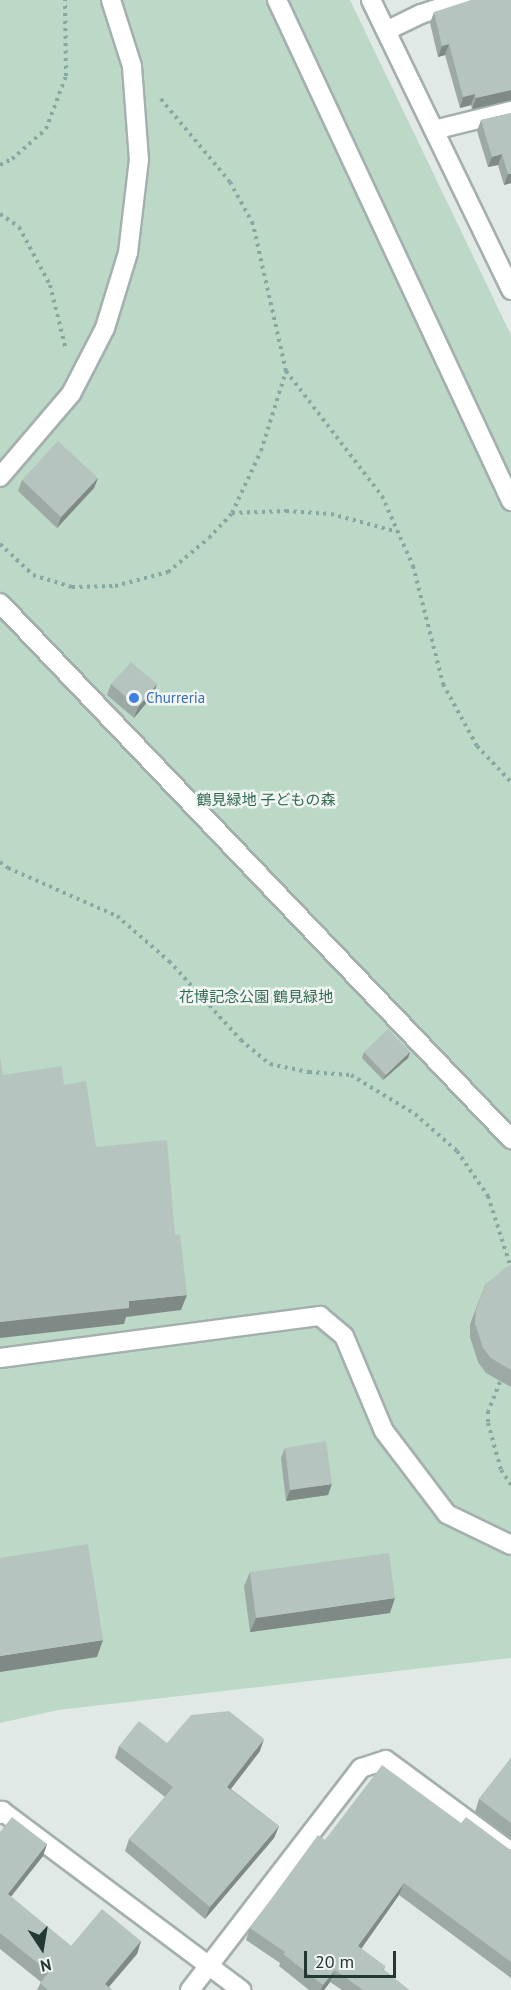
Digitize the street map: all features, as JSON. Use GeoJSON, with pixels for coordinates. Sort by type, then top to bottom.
{"type":"FeatureCollection","features":[{"type":"Feature","properties":{"kind":"street"},"geometry":{"type":"LineString","coordinates":[[0,477],[71,394],[105,328],[128,253],[140,160],[132,66],[111,0]]}},
{"type":"Feature","properties":{"kind":"street"},"geometry":{"type":"LineString","coordinates":[[277,0],[511,501]]}},
{"type":"Feature","properties":{"kind":"street"},"geometry":{"type":"LineString","coordinates":[[371,0],[511,290]]}},
{"type":"Feature","properties":{"kind":"street"},"geometry":{"type":"LineString","coordinates":[[386,31],[421,14],[464,0]]}},
{"type":"Feature","properties":{"kind":"street"},"geometry":{"type":"LineString","coordinates":[[434,130],[511,111]]}},
{"type":"Feature","properties":{"kind":"street"},"geometry":{"type":"LineString","coordinates":[[0,603],[511,1139]]}},
{"type":"Feature","properties":{"kind":"street"},"geometry":{"type":"LineString","coordinates":[[0,1358],[320,1316],[344,1336],[384,1431],[447,1514],[511,1545]]}},
{"type":"Feature","properties":{"kind":"street"},"geometry":{"type":"LineString","coordinates":[[190,1990],[361,1768],[386,1760],[511,1852]]}},
{"type":"Feature","properties":{"kind":"street"},"geometry":{"type":"LineString","coordinates":[[0,1814],[3,1811],[241,1990]]}},
{"type":"Feature","properties":{"kind":"path"},"geometry":{"type":"LineString","coordinates":[[0,165],[12,159],[46,129],[66,76],[65,0]]}},
{"type":"Feature","properties":{"kind":"path"},"geometry":{"type":"LineString","coordinates":[[132,66],[230,182],[253,224],[286,371],[382,496],[413,566],[443,684],[477,747],[511,782]]}},
{"type":"Feature","properties":{"kind":"path"},"geometry":{"type":"LineString","coordinates":[[0,214],[20,228],[50,285],[66,355]]}},
{"type":"Feature","properties":{"kind":"path"},"geometry":{"type":"LineString","coordinates":[[0,544],[33,575],[72,587],[114,586],[168,572],[209,538],[232,513],[261,451],[286,371]]}},
{"type":"Feature","properties":{"kind":"path"},"geometry":{"type":"LineString","coordinates":[[232,513],[286,511],[331,514],[398,532]]}},
{"type":"Feature","properties":{"kind":"path"},"geometry":{"type":"LineString","coordinates":[[0,862],[8,868],[117,916],[169,961],[241,1040],[270,1064],[309,1072],[351,1075],[415,1114],[457,1151],[488,1196],[511,1268]]}},
{"type":"Feature","properties":{"kind":"path"},"geometry":{"type":"LineString","coordinates":[[500,1382],[488,1410],[489,1424],[501,1470],[511,1485]]}},
{"type":"Feature","properties":{"kind":"green space","name":"花博記念公園 鶴見緑地"},"geometry":{"type":"Polygon","coordinates":[[[0,0],[350,0],[511,335],[511,1658],[58,1710],[0,1723],[0,0]]]}},
{"type":"Feature","properties":{"kind":"building"},"geometry":{"type":"Polygon","coordinates":[[[471,0],[511,0],[511,90],[476,98],[475,94],[463,97],[449,44],[442,46],[434,12],[471,0]]]}},
{"type":"Feature","properties":{"kind":"building"},"geometry":{"type":"Polygon","coordinates":[[[511,113],[511,174],[508,174],[502,154],[492,157],[481,120],[511,113]]]}},
{"type":"Feature","properties":{"kind":"building"},"geometry":{"type":"Polygon","coordinates":[[[58,441],[98,478],[61,517],[22,480],[58,441]]]}},
{"type":"Feature","properties":{"kind":"building"},"geometry":{"type":"Polygon","coordinates":[[[131,662],[157,684],[138,707],[111,684],[131,662]]]}},
{"type":"Feature","properties":{"kind":"building"},"geometry":{"type":"Polygon","coordinates":[[[388,1029],[410,1052],[386,1075],[364,1052],[388,1029]]]}},
{"type":"Feature","properties":{"kind":"building"},"geometry":{"type":"Polygon","coordinates":[[[0,1056],[3,1075],[62,1066],[64,1085],[86,1081],[96,1147],[167,1140],[175,1235],[180,1234],[187,1295],[129,1301],[129,1308],[0,1322],[0,1056]]]}},
{"type":"Feature","properties":{"kind":"building"},"geometry":{"type":"Polygon","coordinates":[[[511,1265],[511,1370],[491,1358],[483,1348],[475,1323],[476,1310],[485,1285],[511,1265]]]}},
{"type":"Feature","properties":{"kind":"building"},"geometry":{"type":"Polygon","coordinates":[[[326,1441],[332,1484],[290,1490],[285,1448],[326,1441]]]}},
{"type":"Feature","properties":{"kind":"building"},"geometry":{"type":"Polygon","coordinates":[[[88,1544],[103,1640],[0,1656],[0,1558],[88,1544]]]}},
{"type":"Feature","properties":{"kind":"building"},"geometry":{"type":"Polygon","coordinates":[[[389,1553],[395,1598],[256,1618],[250,1572],[389,1553]]]}},
{"type":"Feature","properties":{"kind":"building"},"geometry":{"type":"Polygon","coordinates":[[[229,1711],[264,1739],[227,1787],[279,1826],[210,1907],[129,1839],[173,1787],[119,1746],[139,1721],[167,1743],[191,1715],[229,1711]]]}},
{"type":"Feature","properties":{"kind":"building"},"geometry":{"type":"Polygon","coordinates":[[[511,1758],[511,1823],[479,1799],[511,1758]]]}},
{"type":"Feature","properties":{"kind":"building"},"geometry":{"type":"Polygon","coordinates":[[[382,1765],[461,1823],[466,1817],[511,1849],[511,1962],[404,1883],[358,1946],[385,1966],[383,1969],[409,1990],[363,1990],[335,1970],[323,1985],[283,1954],[285,1952],[250,1928],[318,1835],[325,1840],[382,1765]]]}},
{"type":"Feature","properties":{"kind":"building"},"geometry":{"type":"Polygon","coordinates":[[[12,1817],[47,1844],[8,1894],[71,1946],[102,1909],[141,1941],[105,1984],[112,1990],[48,1990],[40,1983],[49,1972],[0,1933],[0,1832],[12,1817]]]}},
{"type":"Feature","properties":{"kind":"place","name":"Churreria"},"geometry":{"type":"Point","coordinates":[134,698]}},
{"type":"Feature","properties":{"kind":"park label","name":"鶴見緑地 子どもの森"},"geometry":{"type":"Point","coordinates":[266,800]}}]}
